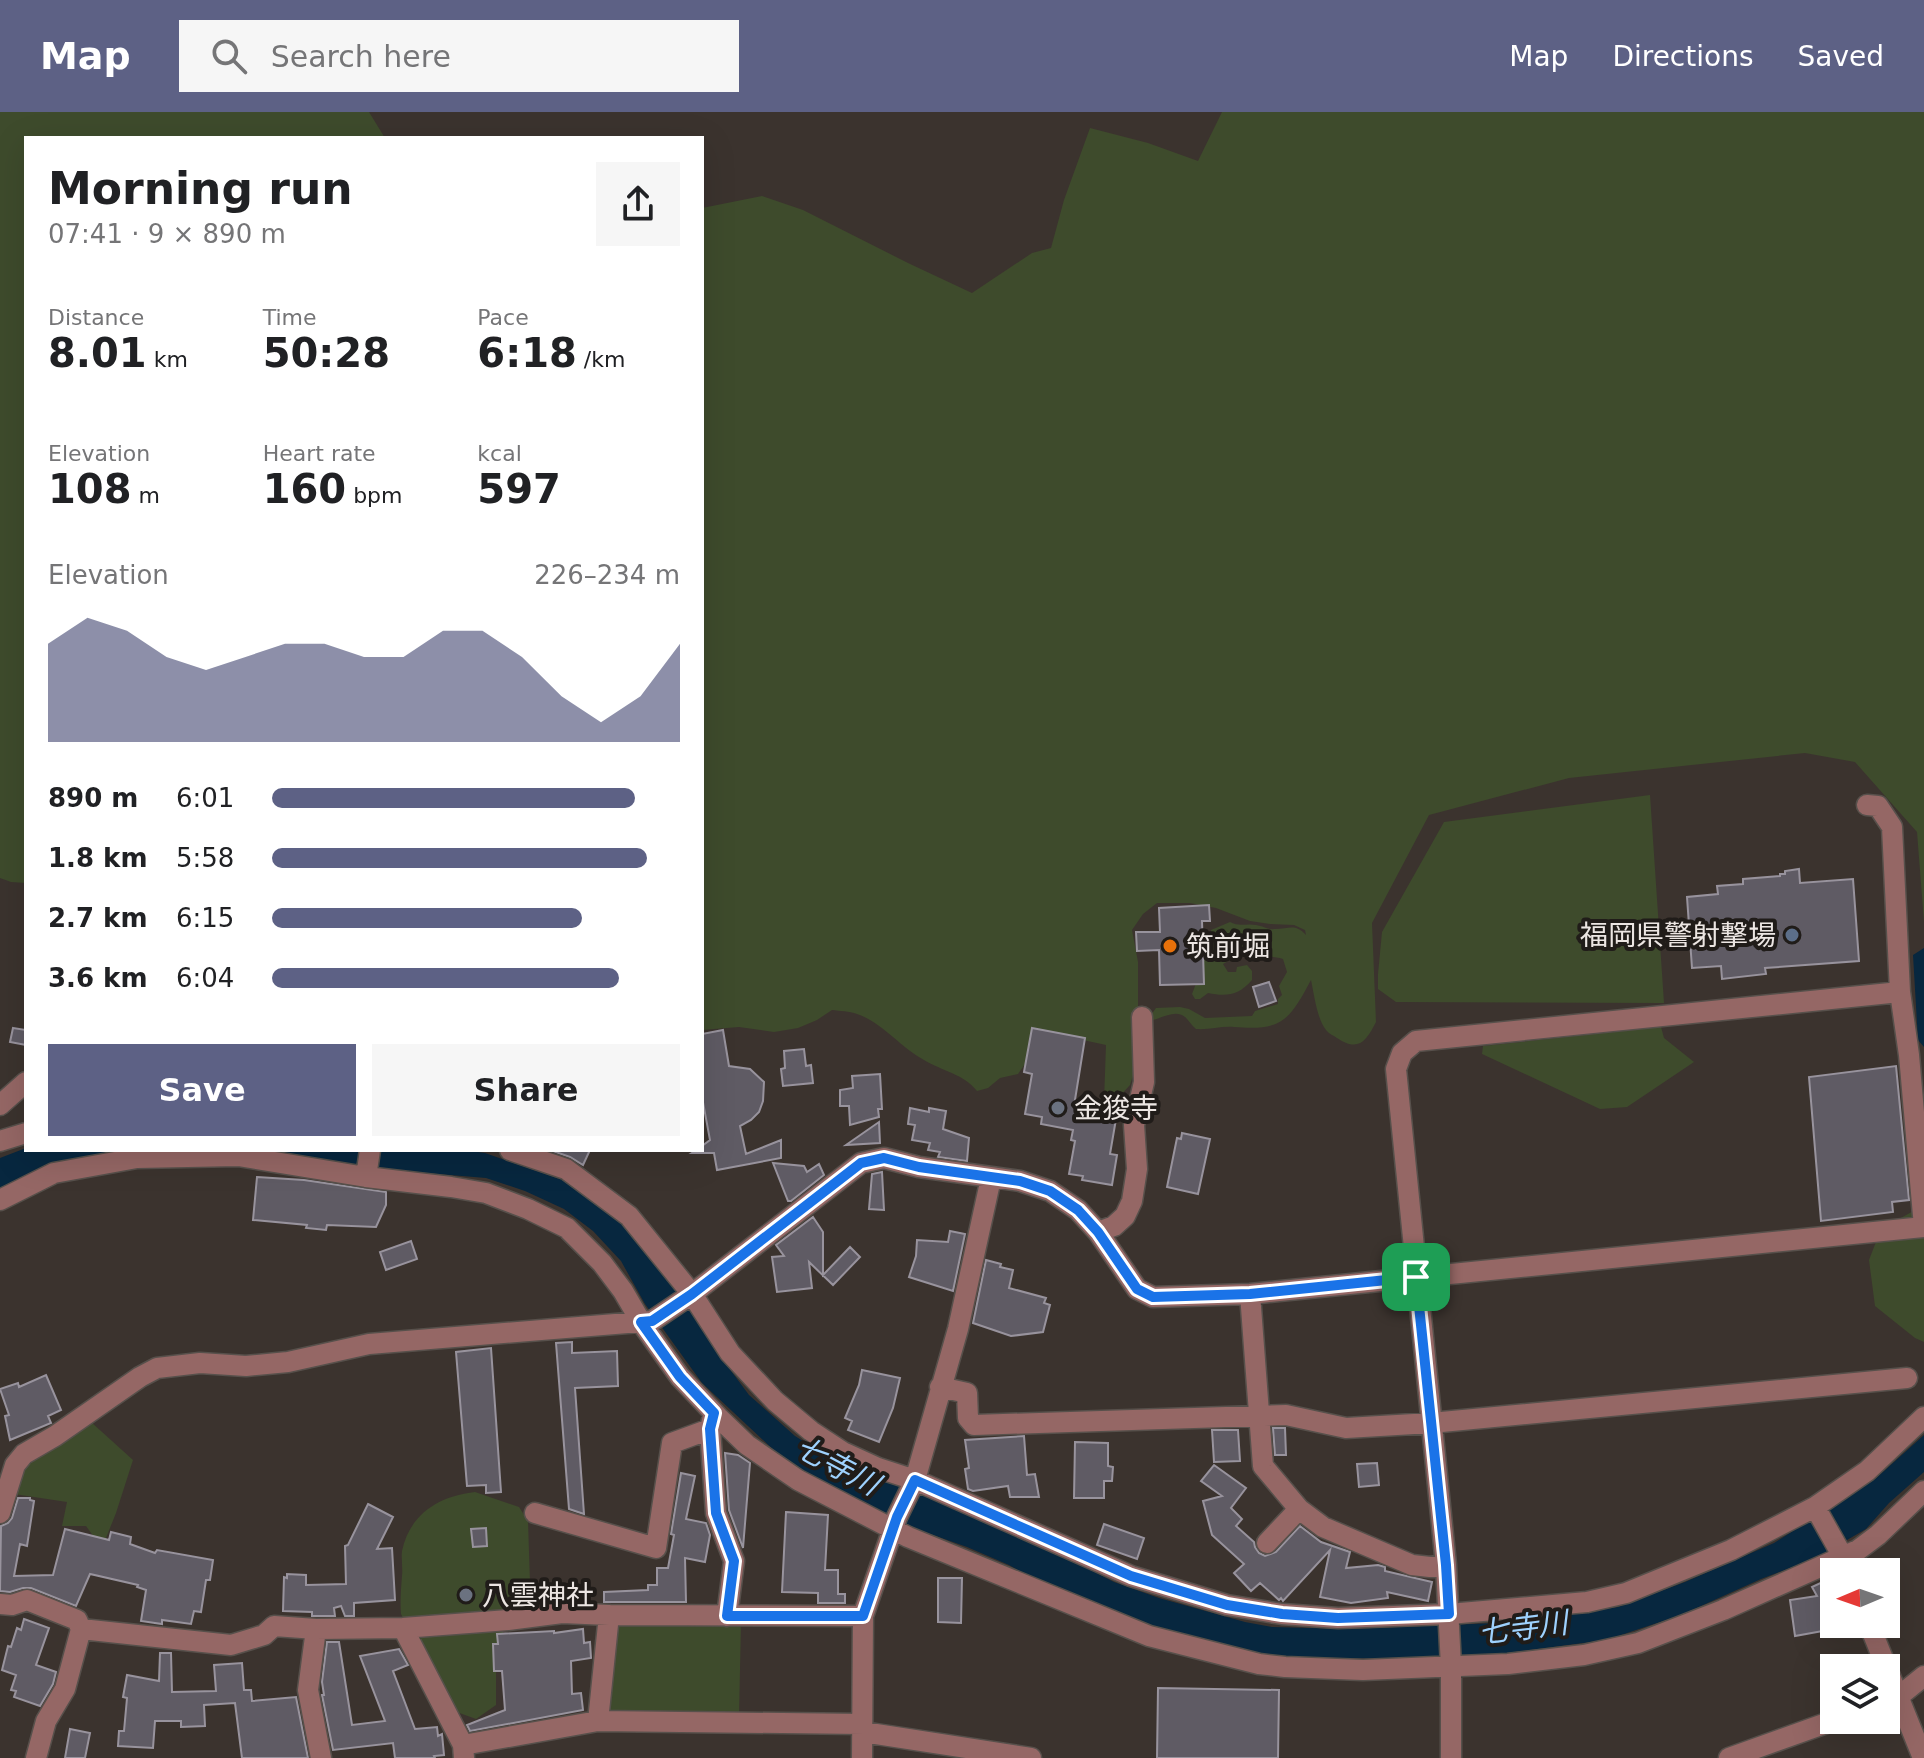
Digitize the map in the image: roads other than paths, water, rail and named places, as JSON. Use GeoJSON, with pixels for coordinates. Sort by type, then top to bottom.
{"type":"FeatureCollection","features":[{"type":"Feature","properties":{"kind":"street"},"geometry":{"type":"LineString","coordinates":[[0,1513],[15,1465],[24,1454],[157,1368],[200,1363],[260,1365],[369,1344],[647,1322],[688,1296],[861,1163],[884,1158],[919,1167],[1020,1181],[1050,1191],[1078,1210],[1098,1232],[1137,1289],[1153,1297],[1250,1294],[1924,1227],[1909,1055],[1900,992],[1892,827],[1878,806],[1867,805]]}},
{"type":"Feature","properties":{"kind":"street"},"geometry":{"type":"LineString","coordinates":[[1451,1758],[1446,1565],[1396,1069],[1402,1053],[1416,1041],[1900,992]]}},
{"type":"Feature","properties":{"kind":"street"},"geometry":{"type":"LineString","coordinates":[[1098,1232],[1114,1226],[1125,1216],[1132,1201],[1137,1169],[1134,1125],[1144,1082],[1142,1017]]}},
{"type":"Feature","properties":{"kind":"street"},"geometry":{"type":"LineString","coordinates":[[0,1105],[24,1084]]}},
{"type":"Feature","properties":{"kind":"street"},"geometry":{"type":"LineString","coordinates":[[0,1141],[24,1134]]}},
{"type":"Feature","properties":{"kind":"street"},"geometry":{"type":"LineString","coordinates":[[366,1174],[370,1152]]}},
{"type":"Feature","properties":{"kind":"street"},"geometry":{"type":"LineString","coordinates":[[516,1152],[566,1169],[629,1216],[730,1353],[775,1401],[843,1452],[912,1485],[1131,1576],[1227,1605],[1282,1614],[1338,1618],[1449,1614],[1587,1602],[1626,1593],[1818,1510],[1867,1471],[1924,1417]]}},
{"type":"Feature","properties":{"kind":"street"},"geometry":{"type":"LineString","coordinates":[[0,1200],[54,1173],[137,1158],[238,1156],[486,1193],[567,1228],[602,1263],[647,1322],[680,1377],[712,1421],[798,1480],[896,1523],[908,1537],[1149,1636],[1259,1664],[1363,1670],[1451,1667],[1508,1664],[1612,1650],[1723,1610],[1820,1569]]}},
{"type":"Feature","properties":{"kind":"street"},"geometry":{"type":"LineString","coordinates":[[862,1758],[863,1616],[912,1485],[958,1329],[991,1178]]}},
{"type":"Feature","properties":{"kind":"street"},"geometry":{"type":"LineString","coordinates":[[1250,1294],[1263,1466],[1299,1509],[1323,1527],[1412,1565],[1446,1565]]}},
{"type":"Feature","properties":{"kind":"street"},"geometry":{"type":"LineString","coordinates":[[940,1387],[967,1393],[968,1418],[974,1425],[1286,1415],[1346,1428],[1431,1423],[1907,1378]]}},
{"type":"Feature","properties":{"kind":"street"},"geometry":{"type":"LineString","coordinates":[[535,1513],[656,1548],[672,1443],[712,1421]]}},
{"type":"Feature","properties":{"kind":"street"},"geometry":{"type":"LineString","coordinates":[[712,1421],[716,1513],[734,1561],[727,1616]]}},
{"type":"Feature","properties":{"kind":"street"},"geometry":{"type":"LineString","coordinates":[[1845,1558],[1878,1535],[1924,1491]]}},
{"type":"Feature","properties":{"kind":"street"},"geometry":{"type":"LineString","coordinates":[[1267,1543],[1299,1509]]}},
{"type":"Feature","properties":{"kind":"street"},"geometry":{"type":"LineString","coordinates":[[1818,1510],[1842,1558]]}},
{"type":"Feature","properties":{"kind":"street"},"geometry":{"type":"LineString","coordinates":[[0,1604],[12,1605],[27,1600],[77,1620],[81,1629],[65,1689],[46,1721],[36,1758]]}},
{"type":"Feature","properties":{"kind":"street"},"geometry":{"type":"LineString","coordinates":[[81,1629],[231,1645],[264,1635],[274,1626],[403,1628],[562,1613],[863,1616]]}},
{"type":"Feature","properties":{"kind":"street"},"geometry":{"type":"LineString","coordinates":[[598,1721],[609,1615]]}},
{"type":"Feature","properties":{"kind":"street"},"geometry":{"type":"LineString","coordinates":[[403,1628],[463,1751],[598,1721],[862,1728],[1031,1758]]}},
{"type":"Feature","properties":{"kind":"street"},"geometry":{"type":"LineString","coordinates":[[316,1629],[308,1690],[321,1758]]}},
{"type":"Feature","properties":{"kind":"street"},"geometry":{"type":"LineString","coordinates":[[1900,1693],[1924,1676]]}},
{"type":"Feature","properties":{"kind":"street"},"geometry":{"type":"LineString","coordinates":[[1900,1714],[1923,1758]]}},
{"type":"Feature","properties":{"kind":"street"},"geometry":{"type":"LineString","coordinates":[[1729,1758],[1820,1725]]}},
{"type":"Feature","properties":{"kind":"water"},"geometry":{"type":"Polygon","coordinates":[[[1924,948],[1924,1047],[1918,1040],[1913,955],[1924,948]]]}},
{"type":"Feature","properties":{"kind":"water"},"geometry":{"type":"Polygon","coordinates":[[[24,1149],[24,1152],[127,1152],[0,1189],[0,1158],[24,1149]]]}},
{"type":"Feature","properties":{"kind":"water","name":"七寺川"},"geometry":{"type":"Polygon","coordinates":[[[238,1152],[478,1152],[571,1183],[622,1219],[675,1286],[749,1395],[795,1436],[835,1461],[1051,1550],[1114,1582],[1245,1622],[1272,1627],[1350,1629],[1521,1622],[1618,1607],[1774,1543],[1874,1480],[1924,1435],[1924,1472],[1889,1503],[1866,1529],[1816,1558],[1681,1615],[1606,1640],[1460,1659],[1265,1658],[1164,1633],[1049,1588],[1009,1565],[919,1530],[813,1479],[778,1454],[702,1383],[645,1304],[621,1261],[593,1231],[564,1209],[486,1178],[238,1152]]]}},
{"type":"Feature","properties":{"kind":"place","name":"福岡県警射撃場"},"geometry":{"type":"Point","coordinates":[1792,935]}},
{"type":"Feature","properties":{"kind":"place","name":"筑前堀"},"geometry":{"type":"Point","coordinates":[1170,946]}},
{"type":"Feature","properties":{"kind":"place","name":"金狻寺"},"geometry":{"type":"Point","coordinates":[1058,1108]}},
{"type":"Feature","properties":{"kind":"place","name":"八雲神社"},"geometry":{"type":"Point","coordinates":[466,1595]}}]}
